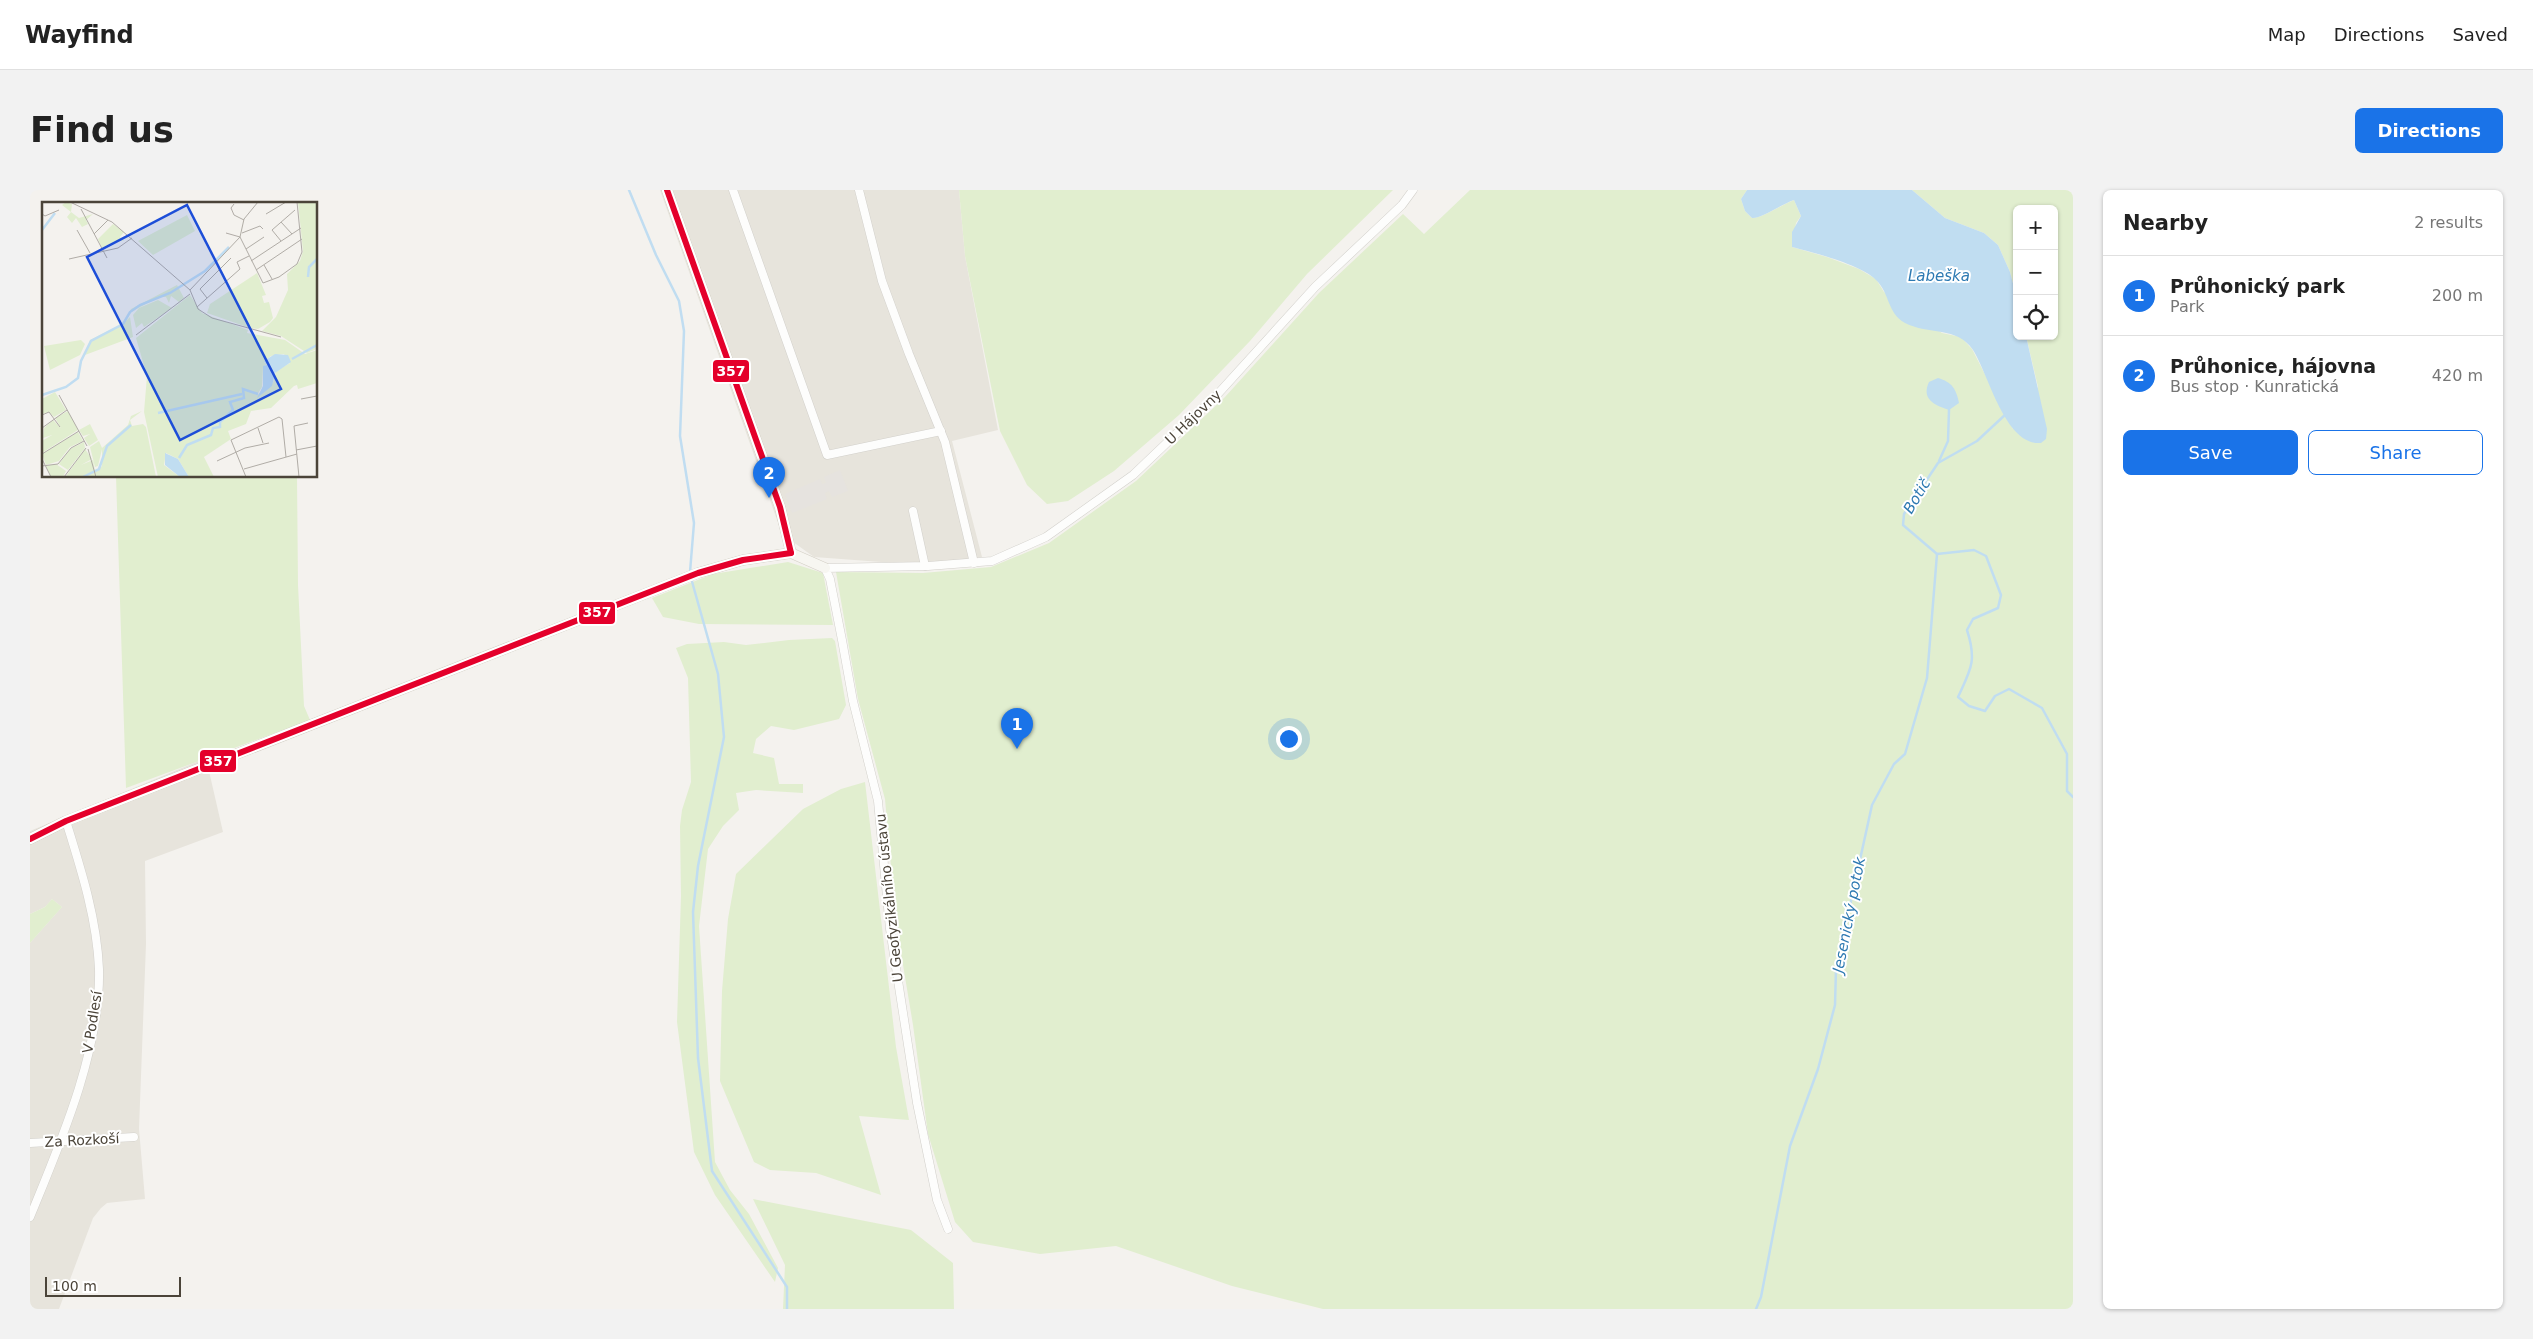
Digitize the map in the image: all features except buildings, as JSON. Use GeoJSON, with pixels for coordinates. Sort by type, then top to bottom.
{"type":"FeatureCollection","features":[{"type":"Feature","properties":{"kind":"street"},"geometry":{"type":"LineString","coordinates":[[30,838],[66,821],[698,573],[743,560],[792,553],[780,507],[667,190]]}},
{"type":"Feature","properties":{"kind":"street"},"geometry":{"type":"LineString","coordinates":[[733,190],[827,455],[941,431]]}},
{"type":"Feature","properties":{"kind":"street"},"geometry":{"type":"LineString","coordinates":[[859,190],[882,281],[941,431],[974,563]]}},
{"type":"Feature","properties":{"kind":"street","name":"U Hájovny"},"geometry":{"type":"LineString","coordinates":[[792,553],[824,568],[974,563],[992,561],[1046,537],[1134,475],[1216,396],[1315,287],[1402,205],[1413,190]]}},
{"type":"Feature","properties":{"kind":"street"},"geometry":{"type":"LineString","coordinates":[[913,511],[925,566]]}},
{"type":"Feature","properties":{"kind":"street","name":"U Geofyzikálního ústavu"},"geometry":{"type":"LineString","coordinates":[[824,568],[830,579],[852,701],[878,801],[890,930],[917,1103],[937,1200],[948,1228]]}},
{"type":"Feature","properties":{"kind":"street","name":"V Podlesí"},"geometry":{"type":"LineString","coordinates":[[30,1218],[60,1142],[90,1045],[99,969],[90,904],[66,821]]}},
{"type":"Feature","properties":{"kind":"street","name":"Za Rozkoší"},"geometry":{"type":"LineString","coordinates":[[30,1143],[134,1137]]}},
{"type":"Feature","properties":{"kind":"shaded area"},"geometry":{"type":"Polygon","coordinates":[[[660,190],[959,190],[965,256],[998,430],[952,441],[982,557],[922,565],[814,557],[782,534],[660,190]]]}},
{"type":"Feature","properties":{"kind":"shaded area"},"geometry":{"type":"Polygon","coordinates":[[[840,470],[848,491],[832,497],[829,491],[825,493],[827,499],[792,513],[785,494],[820,479],[822,484],[826,483],[824,477],[840,470]]]}},
{"type":"Feature","properties":{"kind":"shaded area"},"geometry":{"type":"Polygon","coordinates":[[[206,758],[223,832],[145,861],[146,944],[139,1129],[145,1199],[107,1203],[101,1208],[93,1218],[59,1309],[30,1309],[30,943],[62,907],[52,899],[45,907],[30,914],[30,831],[206,758]]]}},
{"type":"Feature","properties":{"kind":"green space"},"geometry":{"type":"Polygon","coordinates":[[[959,190],[1393,190],[1307,274],[1250,341],[1179,415],[1114,471],[1068,501],[1047,504],[1027,485],[1000,431],[965,256],[959,190]]]}},
{"type":"Feature","properties":{"kind":"green space"},"geometry":{"type":"Polygon","coordinates":[[[1470,190],[1747,190],[1741,199],[1745,211],[1752,218],[1756,218],[1794,200],[1801,216],[1796,223],[1792,247],[1859,269],[1876,279],[1884,292],[1942,333],[1961,337],[1972,349],[2013,429],[2038,387],[2027,340],[2058,340],[2058,205],[2013,205],[2013,284],[1998,245],[1984,233],[1945,218],[1912,190],[2073,190],[2073,1309],[1323,1309],[1232,1286],[1116,1246],[1040,1254],[973,1242],[955,1222],[928,1134],[913,1025],[896,923],[885,799],[858,699],[836,572],[923,573],[991,567],[1049,543],[1136,481],[1225,397],[1319,293],[1403,214],[1424,234],[1470,190]]]}},
{"type":"Feature","properties":{"kind":"green space"},"geometry":{"type":"Polygon","coordinates":[[[116,478],[297,478],[298,585],[304,706],[310,720],[126,788],[116,478]]]}},
{"type":"Feature","properties":{"kind":"green space"},"geometry":{"type":"Polygon","coordinates":[[[788,562],[823,573],[833,625],[699,624],[663,617],[652,598],[713,574],[788,562]]]}},
{"type":"Feature","properties":{"kind":"green space"},"geometry":{"type":"Polygon","coordinates":[[[832,638],[835,641],[846,705],[839,719],[794,730],[771,726],[756,739],[753,753],[774,758],[779,784],[803,784],[803,793],[756,790],[736,793],[739,810],[723,826],[708,849],[699,926],[715,1162],[730,1190],[749,1214],[778,1268],[775,1282],[715,1195],[694,1152],[677,1022],[681,896],[680,826],[682,810],[691,782],[688,678],[676,648],[687,644],[724,642],[746,645],[832,638]]]}},
{"type":"Feature","properties":{"kind":"green space"},"geometry":{"type":"Polygon","coordinates":[[[865,782],[896,1047],[909,1120],[859,1116],[881,1195],[816,1173],[770,1170],[754,1162],[720,1081],[722,991],[728,919],[736,874],[803,809],[841,789],[865,782]]]}},
{"type":"Feature","properties":{"kind":"green space"},"geometry":{"type":"Polygon","coordinates":[[[52,899],[62,907],[30,943],[30,914],[45,907],[52,899]]]}},
{"type":"Feature","properties":{"kind":"green space"},"geometry":{"type":"Polygon","coordinates":[[[753,1199],[911,1230],[953,1263],[954,1309],[783,1309],[785,1265],[753,1199]]]}},
{"type":"Feature","properties":{"kind":"water","name":"Labeška"},"geometry":{"type":"Polygon","coordinates":[[[1747,190],[1912,190],[1945,218],[1984,233],[1998,245],[2010,272],[2013,284],[2013,340],[2027,340],[2047,429],[2046,439],[2041,443],[2028,441],[2017,433],[2000,407],[1973,350],[1966,342],[1951,334],[1914,327],[1899,319],[1881,285],[1860,269],[1792,247],[1792,232],[1801,216],[1794,200],[1761,216],[1752,218],[1745,211],[1741,199],[1747,190]]]}},
{"type":"Feature","properties":{"kind":"water"},"geometry":{"type":"Polygon","coordinates":[[[1938,378],[1950,384],[1956,394],[1959,403],[1949,410],[1938,406],[1928,397],[1927,388],[1929,382],[1938,378]]]}},
{"type":"Feature","properties":{"kind":"waterway"},"geometry":{"type":"LineString","coordinates":[[629,190],[656,255],[679,301],[684,331],[680,436],[694,523],[690,572]]}},
{"type":"Feature","properties":{"kind":"waterway"},"geometry":{"type":"LineString","coordinates":[[1939,461],[1948,441],[1949,410]]}},
{"type":"Feature","properties":{"kind":"waterway","name":"Botič"},"geometry":{"type":"LineString","coordinates":[[2006,414],[1977,441],[1938,463],[1904,514],[1903,525],[1937,554],[1974,550],[1986,556],[2001,595],[1998,608],[1973,619],[1967,630],[1972,650],[1971,665],[1958,697],[1969,706],[1985,711],[1995,696],[2009,689],[2042,708],[2067,754],[2067,791],[2073,797]]}},
{"type":"Feature","properties":{"kind":"waterway","name":"Jesenický potok"},"geometry":{"type":"LineString","coordinates":[[1756,1309],[1761,1297],[1790,1146],[1818,1069],[1835,1005],[1836,969],[1872,805],[1894,764],[1905,754],[1927,678],[1937,554]]}},
{"type":"Feature","properties":{"kind":"waterway"},"geometry":{"type":"LineString","coordinates":[[691,578],[718,674],[724,737],[698,866],[693,912],[698,1058],[712,1171],[787,1287],[787,1309]]}},
{"type":"Feature","properties":{"kind":"transit line","name":"357"},"geometry":{"type":"LineString","coordinates":[[667,190],[780,507],[791,553]]}},
{"type":"Feature","properties":{"kind":"transit line","name":"357"},"geometry":{"type":"LineString","coordinates":[[30,839],[66,821],[698,573],[743,560],[791,553]]}},
{"type":"Feature","properties":{"kind":"place","name":"Průhonice, hájovna"},"geometry":{"type":"Point","coordinates":[769,498]}},
{"type":"Feature","properties":{"kind":"place","name":"Průhonický park"},"geometry":{"type":"Point","coordinates":[1017,749]}}]}
